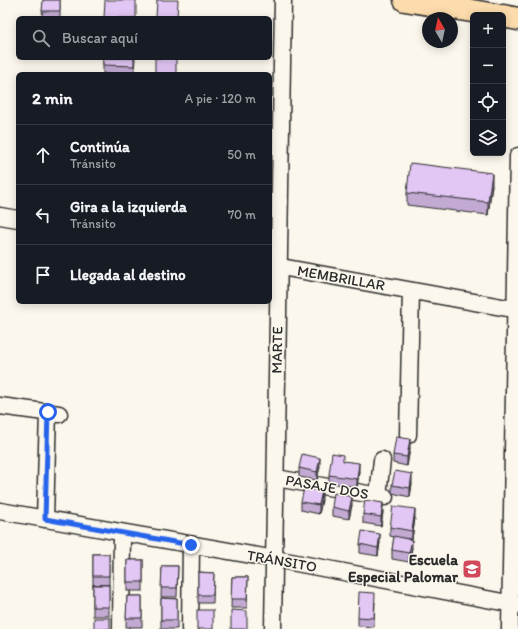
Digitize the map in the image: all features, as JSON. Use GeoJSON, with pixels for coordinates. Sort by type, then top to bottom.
{"type":"FeatureCollection","features":[{"type":"Feature","properties":{"kind":"main road"},"geometry":{"type":"LineString","coordinates":[[405,0],[478,12]]}},
{"type":"Feature","properties":{"kind":"main road"},"geometry":{"type":"LineString","coordinates":[[506,17],[518,19]]}},
{"type":"Feature","properties":{"kind":"street","name":"MARTE"},"geometry":{"type":"LineString","coordinates":[[273,629],[276,478],[274,266],[283,0]]}},
{"type":"Feature","properties":{"kind":"street"},"geometry":{"type":"LineString","coordinates":[[510,629],[514,604],[518,156]]}},
{"type":"Feature","properties":{"kind":"street"},"geometry":{"type":"LineString","coordinates":[[0,216],[16,219]]}},
{"type":"Feature","properties":{"kind":"street","name":"MEMBRILLAR"},"geometry":{"type":"LineString","coordinates":[[274,266],[517,310]]}},
{"type":"Feature","properties":{"kind":"street"},"geometry":{"type":"LineString","coordinates":[[408,435],[411,291]]}},
{"type":"Feature","properties":{"kind":"street"},"geometry":{"type":"LineString","coordinates":[[0,406],[53,413],[45,519]]}},
{"type":"Feature","properties":{"kind":"street","name":"PASAJE DOS"},"geometry":{"type":"LineString","coordinates":[[276,478],[381,496],[382,460]]}},
{"type":"Feature","properties":{"kind":"street","name":"TRÁNSITO"},"geometry":{"type":"LineString","coordinates":[[0,511],[275,559],[514,604]]}},
{"type":"Feature","properties":{"kind":"street"},"geometry":{"type":"LineString","coordinates":[[121,629],[122,533]]}},
{"type":"Feature","properties":{"kind":"street"},"geometry":{"type":"LineString","coordinates":[[190,629],[191,545]]}},
{"type":"Feature","properties":{"kind":"building"},"geometry":{"type":"Polygon","coordinates":[[[43,0],[60,0],[60,11],[42,11],[43,0]]]}},
{"type":"Feature","properties":{"kind":"building"},"geometry":{"type":"Polygon","coordinates":[[[105,0],[136,0],[136,16],[104,16],[105,0]]]}},
{"type":"Feature","properties":{"kind":"building"},"geometry":{"type":"Polygon","coordinates":[[[157,0],[178,0],[177,16],[156,16],[157,0]]]}},
{"type":"Feature","properties":{"kind":"building"},"geometry":{"type":"Polygon","coordinates":[[[103,60],[134,60],[134,66],[103,65],[103,60]]]}},
{"type":"Feature","properties":{"kind":"building"},"geometry":{"type":"Polygon","coordinates":[[[155,60],[176,60],[176,72],[155,72],[155,60]]]}},
{"type":"Feature","properties":{"kind":"building"},"geometry":{"type":"Polygon","coordinates":[[[410,163],[492,173],[488,202],[407,193],[410,163]]]}},
{"type":"Feature","properties":{"kind":"building"},"geometry":{"type":"Polygon","coordinates":[[[396,437],[410,439],[407,457],[393,455],[396,437]]]}},
{"type":"Feature","properties":{"kind":"building"},"geometry":{"type":"Polygon","coordinates":[[[332,453],[343,455],[343,461],[359,463],[357,479],[329,475],[332,453]]]}},
{"type":"Feature","properties":{"kind":"building"},"geometry":{"type":"Polygon","coordinates":[[[302,454],[320,458],[317,472],[299,468],[302,454]]]}},
{"type":"Feature","properties":{"kind":"building"},"geometry":{"type":"Polygon","coordinates":[[[395,471],[412,474],[410,488],[392,485],[395,471]]]}},
{"type":"Feature","properties":{"kind":"building"},"geometry":{"type":"Polygon","coordinates":[[[304,488],[322,491],[319,505],[301,502],[304,488]]]}},
{"type":"Feature","properties":{"kind":"building"},"geometry":{"type":"Polygon","coordinates":[[[334,493],[352,497],[349,511],[332,507],[334,493]]]}},
{"type":"Feature","properties":{"kind":"building"},"geometry":{"type":"Polygon","coordinates":[[[365,500],[383,503],[381,517],[363,514],[365,500]]]}},
{"type":"Feature","properties":{"kind":"building"},"geometry":{"type":"Polygon","coordinates":[[[393,506],[415,509],[412,531],[390,527],[393,506]]]}},
{"type":"Feature","properties":{"kind":"building"},"geometry":{"type":"Polygon","coordinates":[[[362,531],[380,534],[378,548],[360,544],[362,531]]]}},
{"type":"Feature","properties":{"kind":"building"},"geometry":{"type":"Polygon","coordinates":[[[394,536],[412,540],[409,553],[392,550],[394,536]]]}},
{"type":"Feature","properties":{"kind":"building"},"geometry":{"type":"Polygon","coordinates":[[[93,554],[109,554],[109,576],[93,576],[93,554]]]}},
{"type":"Feature","properties":{"kind":"building"},"geometry":{"type":"Polygon","coordinates":[[[127,560],[143,560],[143,582],[127,582],[127,560]]]}},
{"type":"Feature","properties":{"kind":"building"},"geometry":{"type":"Polygon","coordinates":[[[162,566],[178,566],[177,588],[161,588],[162,566]]]}},
{"type":"Feature","properties":{"kind":"building"},"geometry":{"type":"Polygon","coordinates":[[[198,572],[214,573],[213,595],[198,595],[198,572]]]}},
{"type":"Feature","properties":{"kind":"building"},"geometry":{"type":"Polygon","coordinates":[[[232,577],[248,577],[247,599],[231,599],[232,577]]]}},
{"type":"Feature","properties":{"kind":"building"},"geometry":{"type":"Polygon","coordinates":[[[93,585],[109,585],[109,607],[93,607],[93,585]]]}},
{"type":"Feature","properties":{"kind":"building"},"geometry":{"type":"Polygon","coordinates":[[[359,592],[375,593],[374,618],[358,617],[359,592]]]}},
{"type":"Feature","properties":{"kind":"building"},"geometry":{"type":"Polygon","coordinates":[[[127,596],[142,596],[142,618],[126,618],[127,596]]]}},
{"type":"Feature","properties":{"kind":"building"},"geometry":{"type":"Polygon","coordinates":[[[161,598],[177,599],[177,620],[161,620],[161,598]]]}},
{"type":"Feature","properties":{"kind":"building"},"geometry":{"type":"Polygon","coordinates":[[[197,610],[213,610],[213,629],[197,629],[197,610]]]}},
{"type":"Feature","properties":{"kind":"building"},"geometry":{"type":"Polygon","coordinates":[[[231,610],[247,611],[247,629],[231,629],[231,610]]]}},
{"type":"Feature","properties":{"kind":"building"},"geometry":{"type":"Polygon","coordinates":[[[94,618],[110,618],[110,629],[94,629],[94,618]]]}},
{"type":"Feature","properties":{"kind":"place","name":"Escuela Especial Palomar"},"geometry":{"type":"Point","coordinates":[472,569]}},
{"type":"Feature","properties":{"kind":"route"},"geometry":{"type":"LineString","coordinates":[[48,412],[45,519],[191,545]]}}]}
